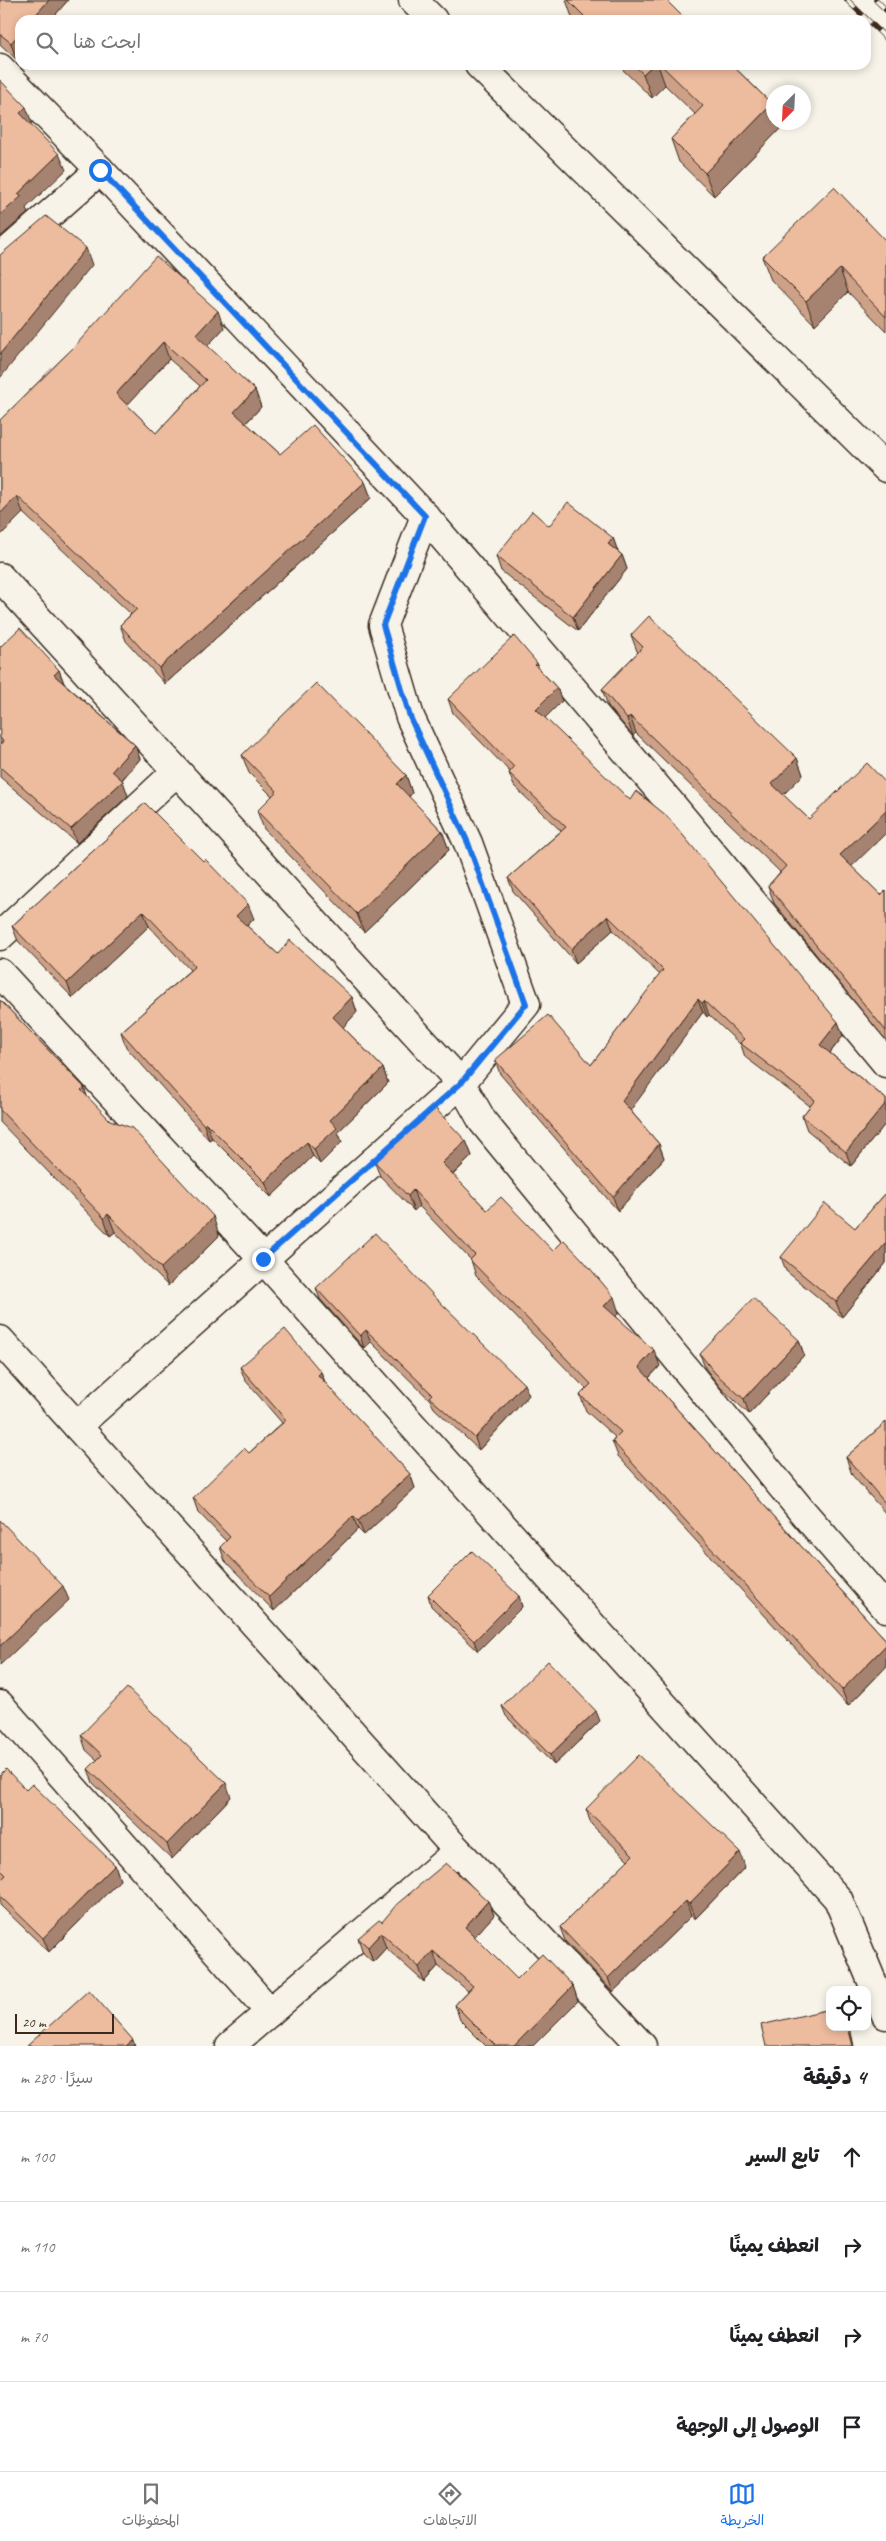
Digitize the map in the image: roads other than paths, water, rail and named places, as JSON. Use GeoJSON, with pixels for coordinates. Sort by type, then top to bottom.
{"type":"FeatureCollection","features":[{"type":"Feature","properties":{"kind":"street"},"geometry":{"type":"LineString","coordinates":[[413,0],[428,15]]}},
{"type":"Feature","properties":{"kind":"street"},"geometry":{"type":"LineString","coordinates":[[0,68],[100,170],[425,516],[672,805],[886,1062]]}},
{"type":"Feature","properties":{"kind":"street"},"geometry":{"type":"LineString","coordinates":[[484,70],[886,468]]}},
{"type":"Feature","properties":{"kind":"street"},"geometry":{"type":"LineString","coordinates":[[0,258],[100,170]]}},
{"type":"Feature","properties":{"kind":"street"},"geometry":{"type":"LineString","coordinates":[[77,1426],[461,1083],[526,1004],[468,843],[410,717],[383,625],[425,516]]}},
{"type":"Feature","properties":{"kind":"street"},"geometry":{"type":"LineString","coordinates":[[0,577],[461,1083],[483,1122],[801,1510],[886,1608]]}},
{"type":"Feature","properties":{"kind":"street"},"geometry":{"type":"LineString","coordinates":[[0,936],[176,772]]}},
{"type":"Feature","properties":{"kind":"street"},"geometry":{"type":"LineString","coordinates":[[0,973],[263,1259],[838,1899],[886,2015]]}},
{"type":"Feature","properties":{"kind":"street"},"geometry":{"type":"LineString","coordinates":[[0,1340],[458,1851],[642,2046]]}},
{"type":"Feature","properties":{"kind":"street"},"geometry":{"type":"LineString","coordinates":[[0,1705],[270,2012]]}},
{"type":"Feature","properties":{"kind":"street"},"geometry":{"type":"LineString","coordinates":[[230,2046],[458,1851]]}},
{"type":"Feature","properties":{"kind":"railway"},"geometry":{"type":"LineString","coordinates":[[847,0],[862,15]]}},
{"type":"Feature","properties":{"kind":"railway"},"geometry":{"type":"LineString","coordinates":[[876,0],[886,10]]}},
{"type":"Feature","properties":{"kind":"railway"},"geometry":{"type":"LineString","coordinates":[[871,23],[886,38]]}}]}
